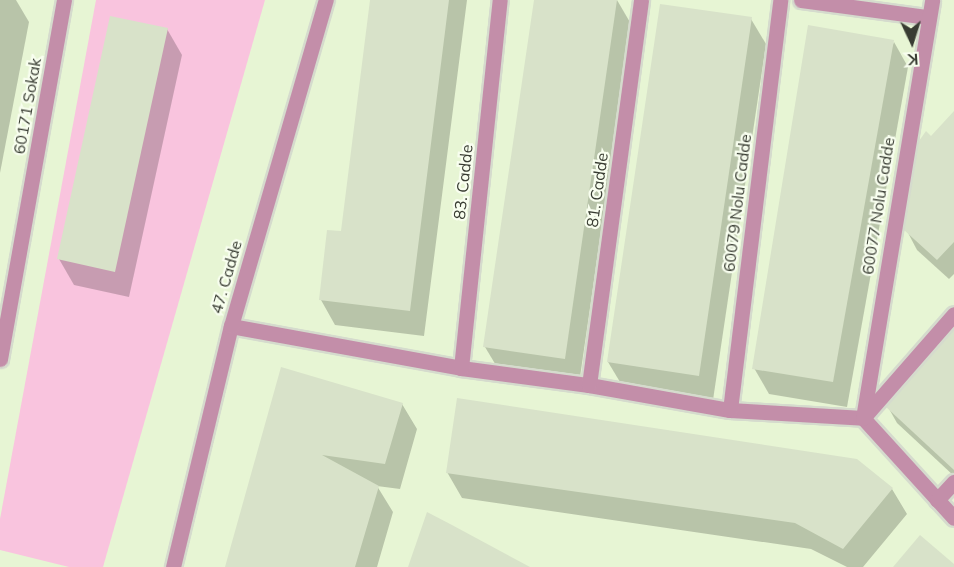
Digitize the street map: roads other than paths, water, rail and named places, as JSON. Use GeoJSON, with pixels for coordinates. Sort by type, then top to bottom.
{"type":"FeatureCollection","features":[{"type":"Feature","properties":{"kind":"street","name":"60171 Sokak"},"geometry":{"type":"LineString","coordinates":[[0,359],[64,0]]}},
{"type":"Feature","properties":{"kind":"street","name":"47. Cadde"},"geometry":{"type":"LineString","coordinates":[[173,567],[231,326],[326,0]]}},
{"type":"Feature","properties":{"kind":"street","name":"83. Cadde"},"geometry":{"type":"LineString","coordinates":[[461,368],[500,0]]}},
{"type":"Feature","properties":{"kind":"street","name":"81. Cadde"},"geometry":{"type":"LineString","coordinates":[[589,385],[641,0]]}},
{"type":"Feature","properties":{"kind":"street","name":"60079 Nolu Cadde"},"geometry":{"type":"LineString","coordinates":[[730,410],[780,0]]}},
{"type":"Feature","properties":{"kind":"street"},"geometry":{"type":"LineString","coordinates":[[801,0],[926,16]]}},
{"type":"Feature","properties":{"kind":"street","name":"60077 Nolu Cadde"},"geometry":{"type":"LineString","coordinates":[[863,418],[926,16],[932,0]]}},
{"type":"Feature","properties":{"kind":"street"},"geometry":{"type":"LineString","coordinates":[[863,418],[954,314]]}},
{"type":"Feature","properties":{"kind":"street"},"geometry":{"type":"LineString","coordinates":[[231,326],[461,368],[589,385],[730,410],[863,418],[954,518]]}},
{"type":"Feature","properties":{"kind":"street"},"geometry":{"type":"LineString","coordinates":[[937,500],[954,482]]}}]}
